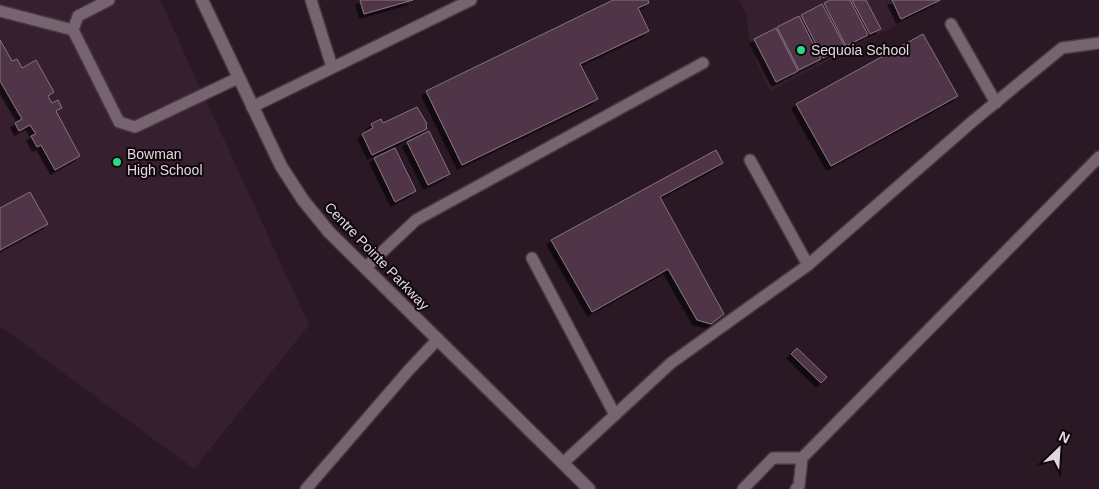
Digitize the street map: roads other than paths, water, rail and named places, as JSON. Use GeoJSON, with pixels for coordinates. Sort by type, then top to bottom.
{"type":"FeatureCollection","features":[{"type":"Feature","properties":{"kind":"street","name":"Centre Pointe Parkway"},"geometry":{"type":"LineString","coordinates":[[202,0],[281,166],[329,232],[590,489]]}},
{"type":"Feature","properties":{"kind":"lane"},"geometry":{"type":"LineString","coordinates":[[109,0],[78,16],[73,30],[119,122],[135,127],[238,78]]}},
{"type":"Feature","properties":{"kind":"lane"},"geometry":{"type":"LineString","coordinates":[[311,0],[332,67]]}},
{"type":"Feature","properties":{"kind":"lane"},"geometry":{"type":"LineString","coordinates":[[252,107],[471,0]]}},
{"type":"Feature","properties":{"kind":"lane"},"geometry":{"type":"LineString","coordinates":[[0,11],[73,30]]}},
{"type":"Feature","properties":{"kind":"lane"},"geometry":{"type":"LineString","coordinates":[[951,24],[996,102]]}},
{"type":"Feature","properties":{"kind":"lane"},"geometry":{"type":"LineString","coordinates":[[563,463],[672,363],[808,265],[996,102],[1062,48],[1099,43]]}},
{"type":"Feature","properties":{"kind":"lane"},"geometry":{"type":"LineString","coordinates":[[365,268],[416,220],[703,64]]}},
{"type":"Feature","properties":{"kind":"lane"},"geometry":{"type":"LineString","coordinates":[[796,489],[799,486],[802,458],[1099,157]]}},
{"type":"Feature","properties":{"kind":"lane"},"geometry":{"type":"LineString","coordinates":[[750,160],[808,265]]}},
{"type":"Feature","properties":{"kind":"lane"},"geometry":{"type":"LineString","coordinates":[[532,258],[615,415]]}},
{"type":"Feature","properties":{"kind":"lane"},"geometry":{"type":"LineString","coordinates":[[306,489],[438,339]]}},
{"type":"Feature","properties":{"kind":"lane"},"geometry":{"type":"LineString","coordinates":[[743,489],[773,458],[802,458]]}},
{"type":"Feature","properties":{"kind":"place","name":"Sequoia School"},"geometry":{"type":"Point","coordinates":[801,50]}},
{"type":"Feature","properties":{"kind":"place","name":"Bowman High School"},"geometry":{"type":"Point","coordinates":[117,162]}}]}
